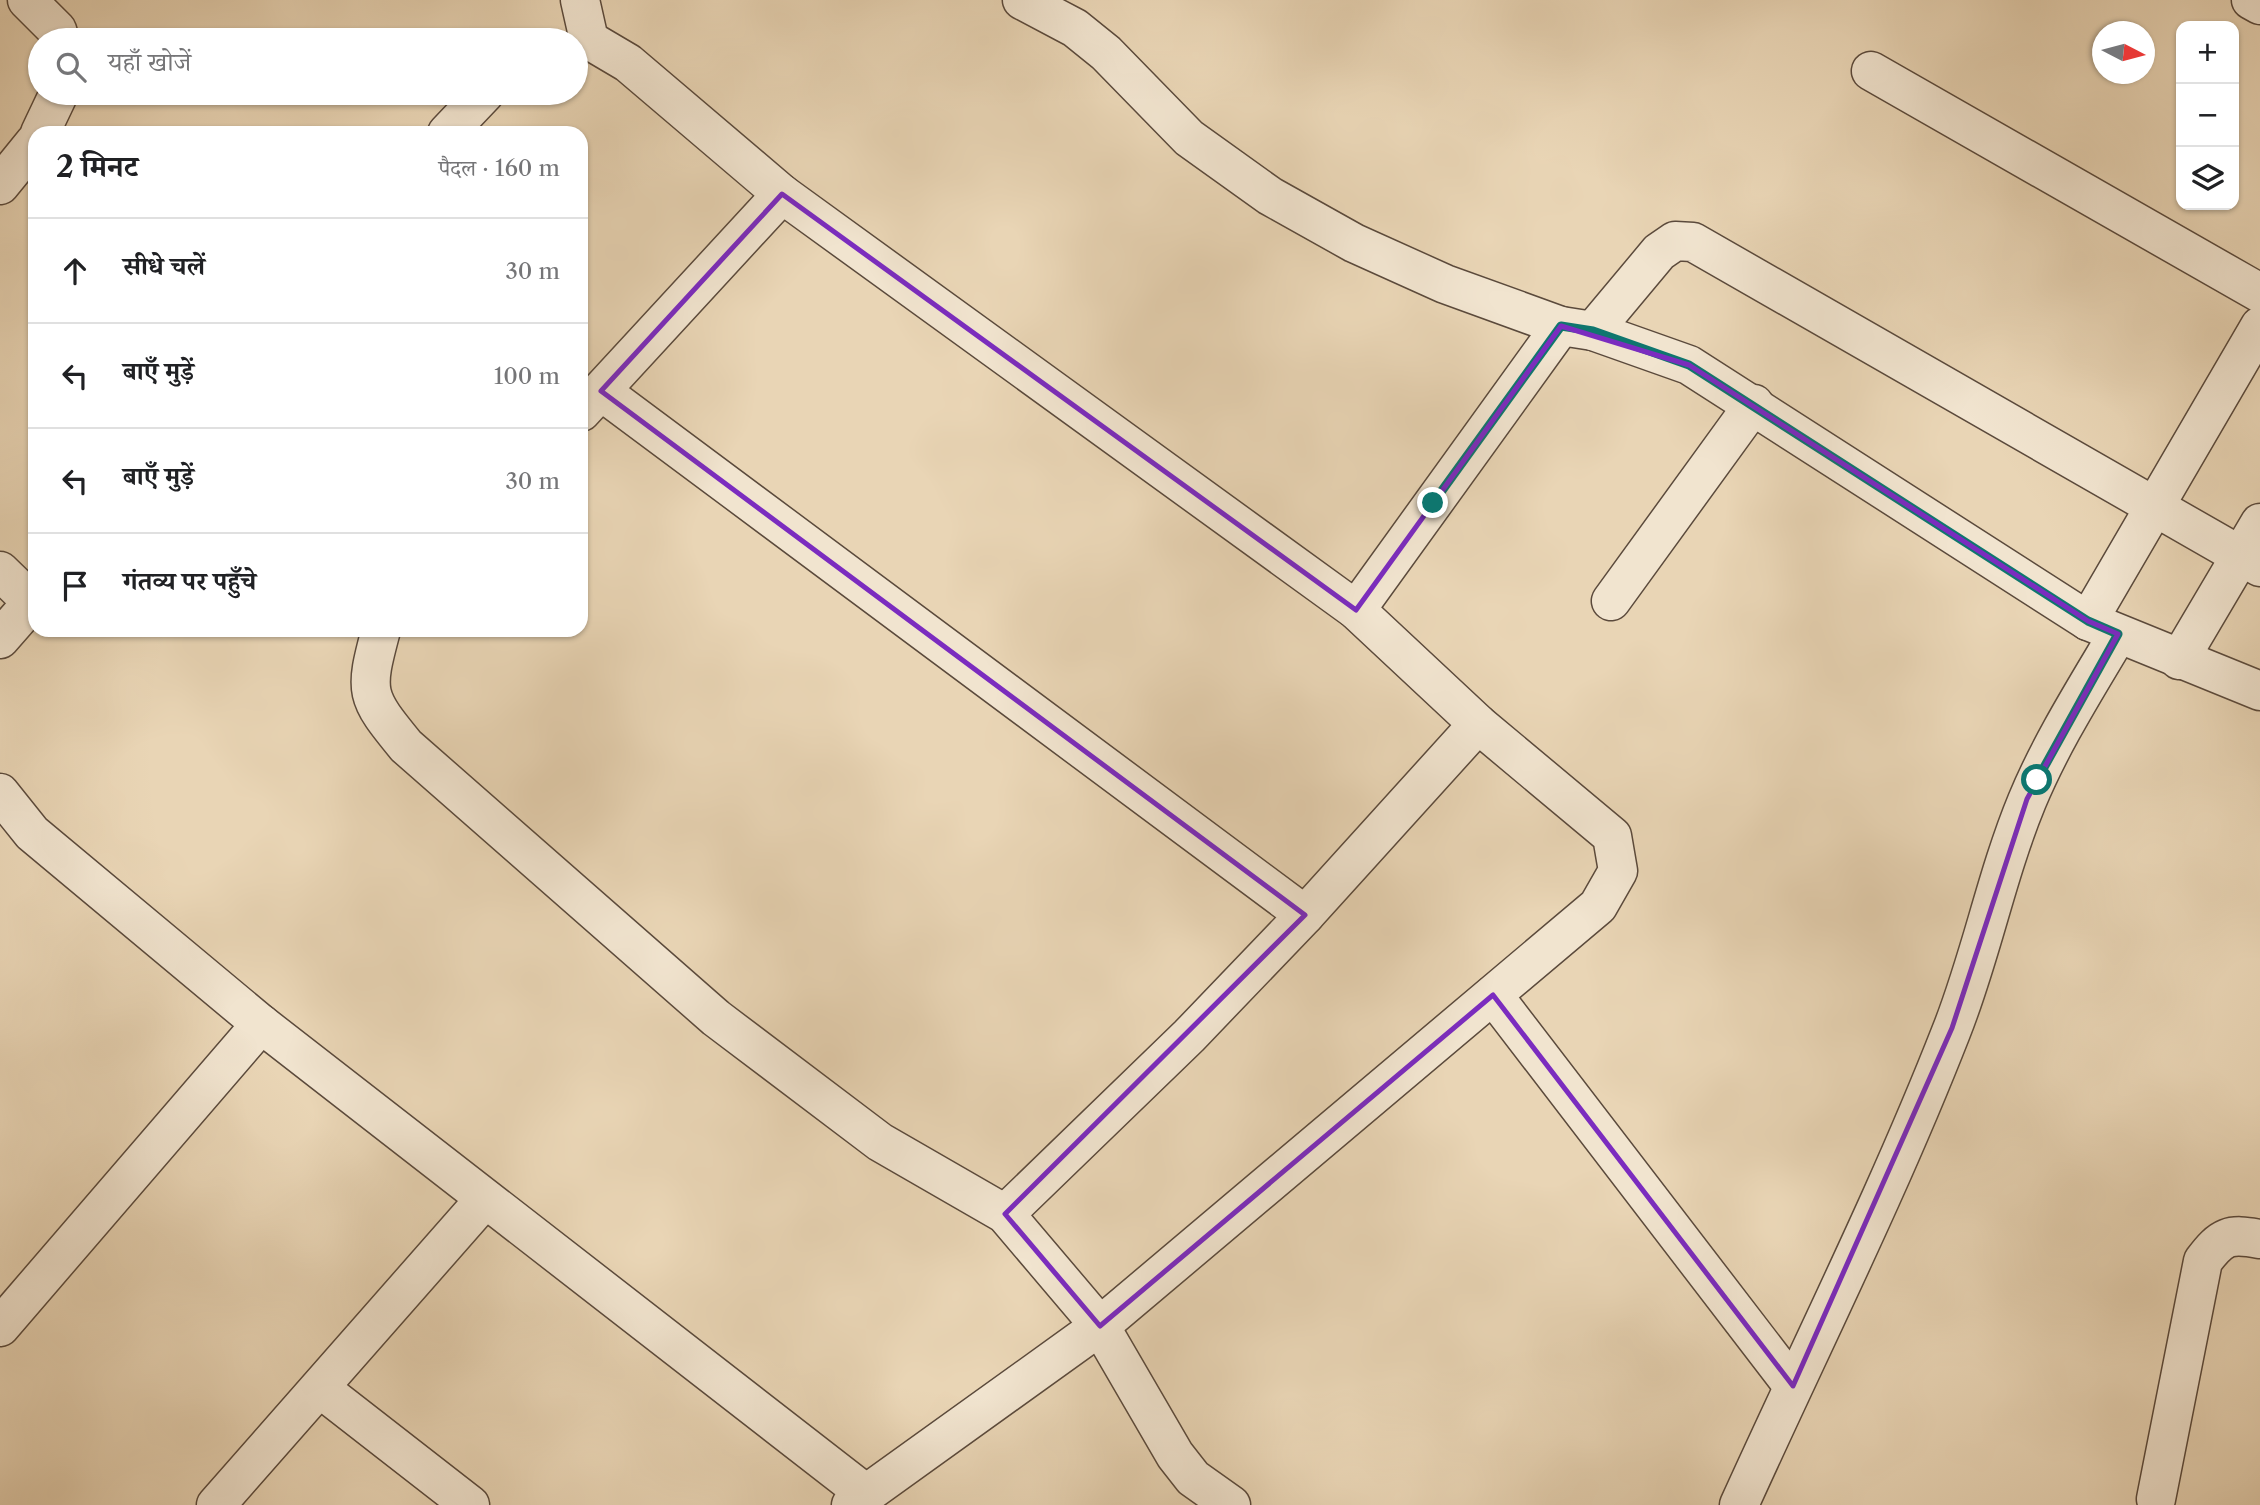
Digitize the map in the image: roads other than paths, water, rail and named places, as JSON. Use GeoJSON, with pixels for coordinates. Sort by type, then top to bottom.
{"type":"FeatureCollection","features":[{"type":"Feature","properties":{"kind":"street"},"geometry":{"type":"LineString","coordinates":[[27,0],[55,28]]}},
{"type":"Feature","properties":{"kind":"street"},"geometry":{"type":"LineString","coordinates":[[580,0],[581,28]]}},
{"type":"Feature","properties":{"kind":"street"},"geometry":{"type":"LineString","coordinates":[[1022,0],[1075,28],[1106,53],[1189,138],[1270,196],[1354,243],[1445,284],[1689,365],[2103,628],[2260,691]]}},
{"type":"Feature","properties":{"kind":"street"},"geometry":{"type":"LineString","coordinates":[[2251,0],[2260,5]]}},
{"type":"Feature","properties":{"kind":"street"},"geometry":{"type":"LineString","coordinates":[[0,793],[32,833],[261,1024],[485,1199],[859,1500],[1100,1326],[1598,906],[1618,871],[1612,836],[1478,724],[1356,610],[782,194],[628,63],[588,44]]}},
{"type":"Feature","properties":{"kind":"street"},"geometry":{"type":"LineString","coordinates":[[1871,71],[2260,293]]}},
{"type":"Feature","properties":{"kind":"street"},"geometry":{"type":"LineString","coordinates":[[43,126],[53,105]]}},
{"type":"Feature","properties":{"kind":"street"},"geometry":{"type":"LineString","coordinates":[[454,126],[474,105]]}},
{"type":"Feature","properties":{"kind":"street"},"geometry":{"type":"LineString","coordinates":[[0,185],[28,151]]}},
{"type":"Feature","properties":{"kind":"street"},"geometry":{"type":"LineString","coordinates":[[782,194],[591,402],[1304,915]]}},
{"type":"Feature","properties":{"kind":"street"},"geometry":{"type":"LineString","coordinates":[[1356,610],[1577,329],[1659,252],[1675,241],[1693,242],[2251,562]]}},
{"type":"Feature","properties":{"kind":"street"},"geometry":{"type":"LineString","coordinates":[[1739,1505],[1912,1128],[1952,1028],[1995,886],[2027,799],[2067,722],[2103,628],[2155,509],[2260,326]]}},
{"type":"Feature","properties":{"kind":"street"},"geometry":{"type":"LineString","coordinates":[[1611,601],[1754,404]]}},
{"type":"Feature","properties":{"kind":"street"},"geometry":{"type":"LineString","coordinates":[[2179,660],[2251,562],[2260,523]]}},
{"type":"Feature","properties":{"kind":"street"},"geometry":{"type":"LineString","coordinates":[[0,570],[28,595]]}},
{"type":"Feature","properties":{"kind":"street"},"geometry":{"type":"LineString","coordinates":[[0,639],[28,607]]}},
{"type":"Feature","properties":{"kind":"street"},"geometry":{"type":"LineString","coordinates":[[379,637],[368,678],[377,711],[406,746],[716,1018],[880,1142],[1005,1214],[1100,1326],[1175,1455],[1193,1478],[1231,1505]]}},
{"type":"Feature","properties":{"kind":"street"},"geometry":{"type":"LineString","coordinates":[[1005,1214],[1189,1036],[1304,915],[1478,724]]}},
{"type":"Feature","properties":{"kind":"street"},"geometry":{"type":"LineString","coordinates":[[1493,995],[1793,1386]]}},
{"type":"Feature","properties":{"kind":"street"},"geometry":{"type":"LineString","coordinates":[[0,1327],[261,1024]]}},
{"type":"Feature","properties":{"kind":"street"},"geometry":{"type":"LineString","coordinates":[[216,1505],[321,1389],[485,1199]]}},
{"type":"Feature","properties":{"kind":"street"},"geometry":{"type":"LineString","coordinates":[[2156,1499],[2203,1261],[2217,1242],[2232,1235],[2260,1239]]}},
{"type":"Feature","properties":{"kind":"street"},"geometry":{"type":"LineString","coordinates":[[321,1389],[470,1505]]}}]}
